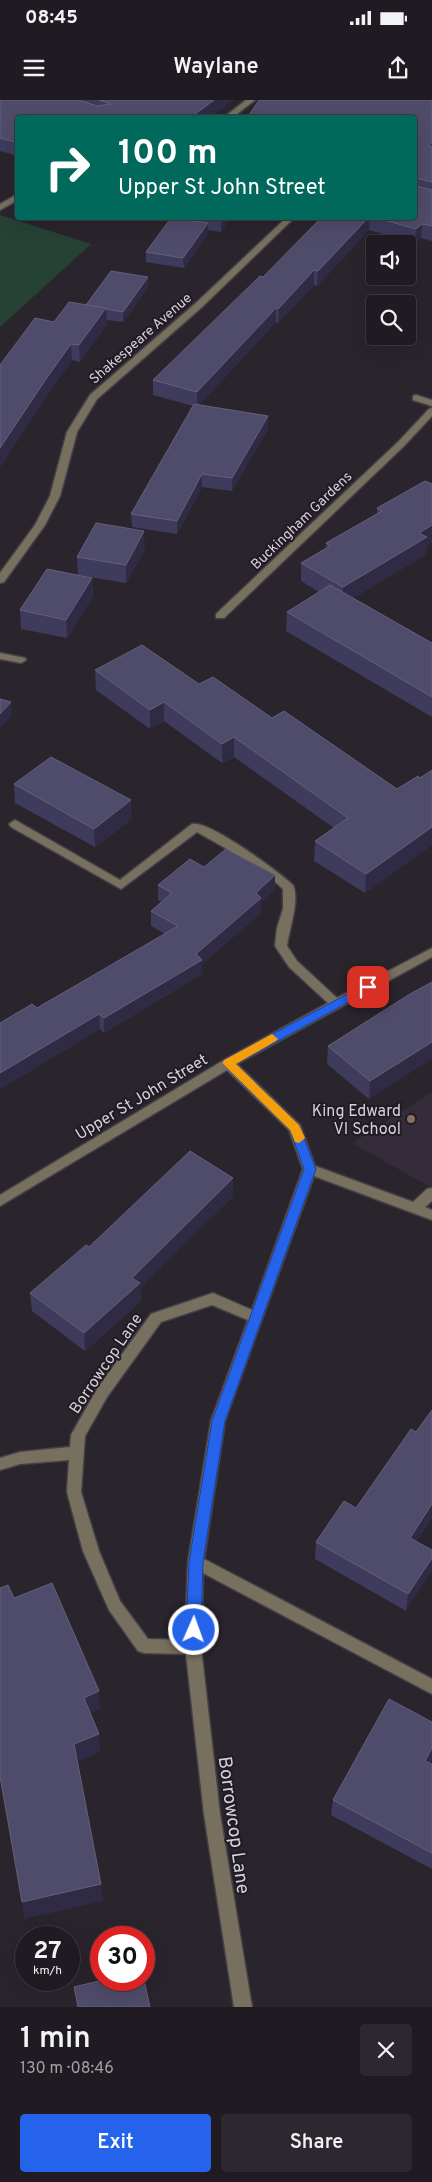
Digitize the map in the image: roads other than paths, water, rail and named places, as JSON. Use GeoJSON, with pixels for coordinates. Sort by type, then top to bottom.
{"type":"FeatureCollection","features":[{"type":"Feature","properties":{"kind":"street"},"geometry":{"type":"LineString","coordinates":[[230,115],[251,100]]}},
{"type":"Feature","properties":{"kind":"street"},"geometry":{"type":"LineString","coordinates":[[0,208],[15,198]]}},
{"type":"Feature","properties":{"kind":"street","name":"Shakespeare Avenue"},"geometry":{"type":"LineString","coordinates":[[0,580],[40,525],[55,496],[72,432],[94,397],[199,305],[288,220]]}},
{"type":"Feature","properties":{"kind":"street"},"geometry":{"type":"LineString","coordinates":[[416,398],[432,403]]}},
{"type":"Feature","properties":{"kind":"street","name":"Buckingham Gardens"},"geometry":{"type":"LineString","coordinates":[[220,616],[401,444],[432,411]]}},
{"type":"Feature","properties":{"kind":"street"},"geometry":{"type":"LineString","coordinates":[[0,656],[21,660]]}},
{"type":"Feature","properties":{"kind":"street"},"geometry":{"type":"LineString","coordinates":[[15,824],[121,885],[196,828],[220,840],[272,871],[289,888],[289,909],[283,928],[281,946],[293,964],[336,1004]]}},
{"type":"Feature","properties":{"kind":"street","name":"Upper St John Street"},"geometry":{"type":"LineString","coordinates":[[0,1200],[228,1063],[432,952]]}},
{"type":"Feature","properties":{"kind":"street"},"geometry":{"type":"LineString","coordinates":[[228,1063],[295,1128],[310,1169],[432,1215]]}},
{"type":"Feature","properties":{"kind":"street","name":"Borrowcop Lane"},"geometry":{"type":"LineString","coordinates":[[243,2007],[212,1814],[193,1647],[196,1562],[218,1421],[310,1169]]}},
{"type":"Feature","properties":{"kind":"street"},"geometry":{"type":"LineString","coordinates":[[415,1208],[432,1193]]}},
{"type":"Feature","properties":{"kind":"street","name":"Borrowcop Lane"},"geometry":{"type":"LineString","coordinates":[[193,1647],[144,1646],[114,1605],[91,1551],[74,1492],[78,1435],[102,1393],[156,1318],[213,1299],[255,1317]]}},
{"type":"Feature","properties":{"kind":"street"},"geometry":{"type":"LineString","coordinates":[[0,1464],[20,1458],[76,1453]]}},
{"type":"Feature","properties":{"kind":"street"},"geometry":{"type":"LineString","coordinates":[[196,1562],[432,1687]]}},
{"type":"Feature","properties":{"kind":"place","name":"King Edward VI School"},"geometry":{"type":"Point","coordinates":[411,1119]}}]}
